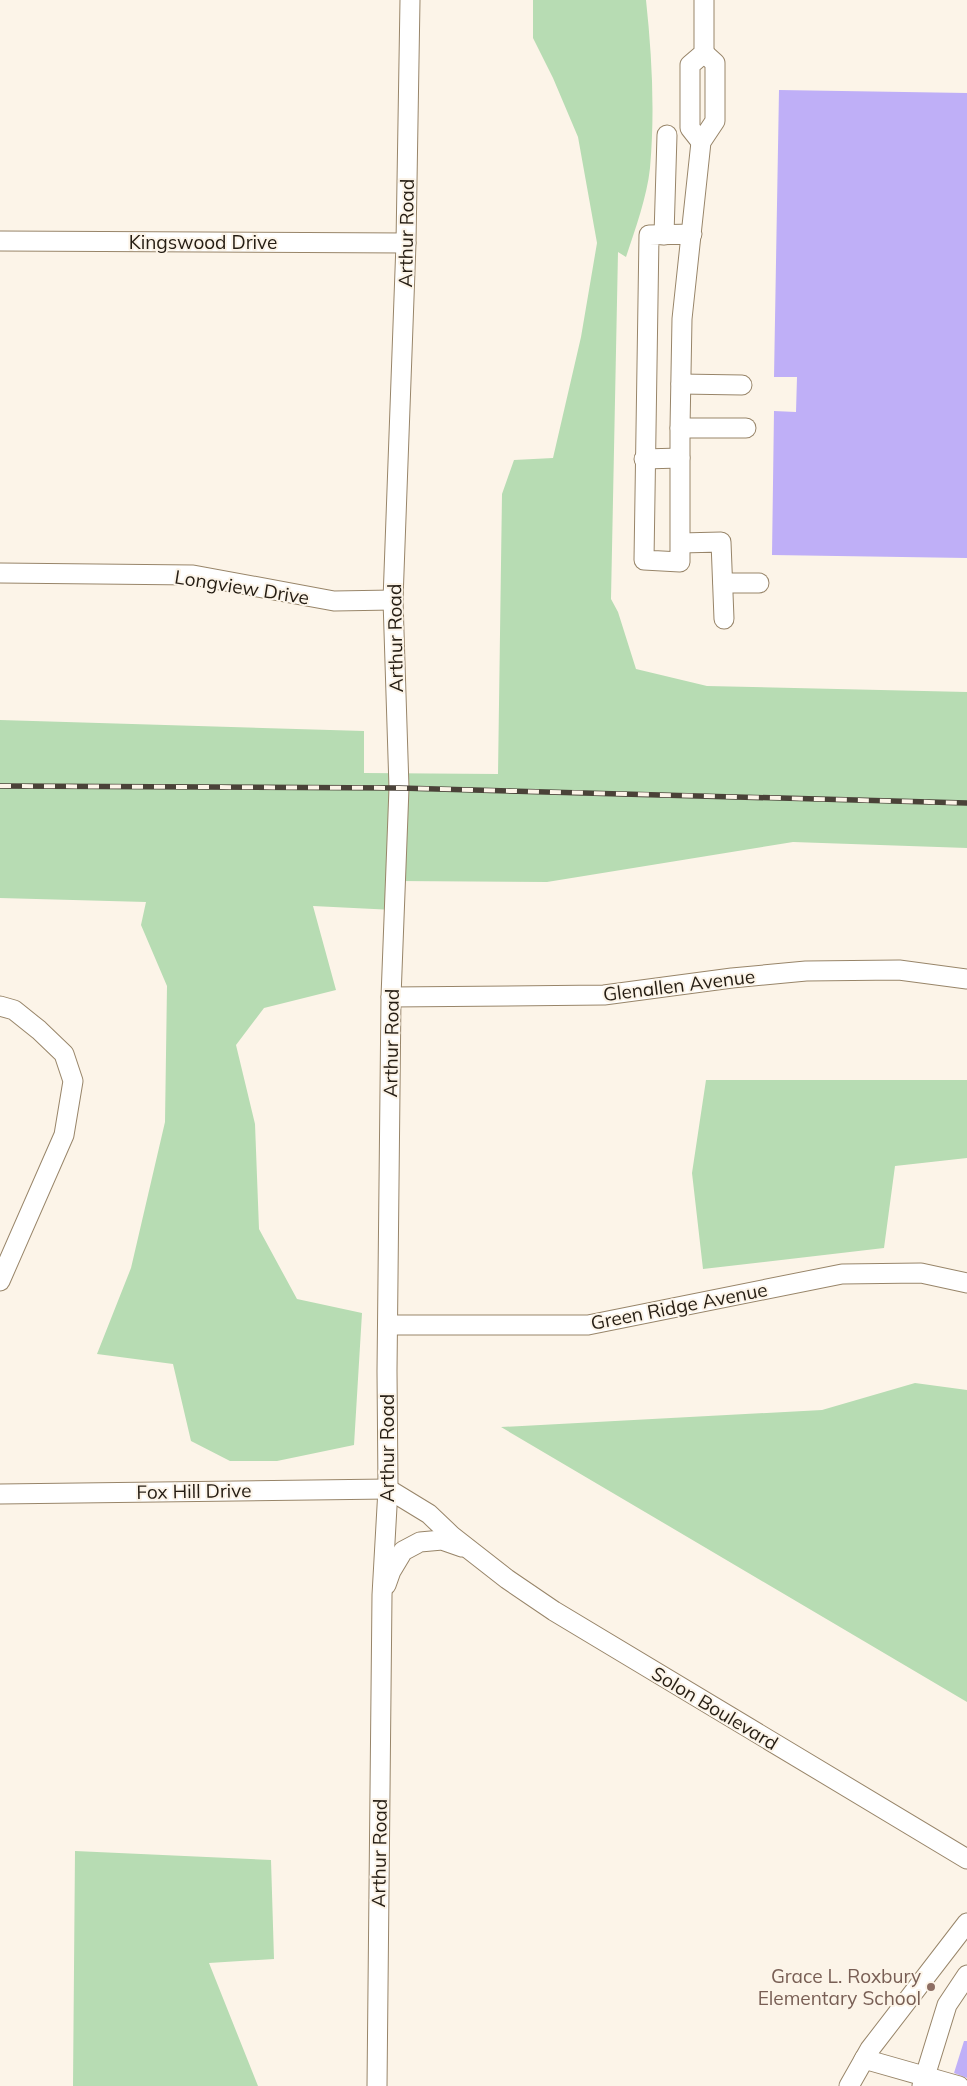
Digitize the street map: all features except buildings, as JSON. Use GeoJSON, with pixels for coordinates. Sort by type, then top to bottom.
{"type":"FeatureCollection","features":[{"type":"Feature","properties":{"kind":"street","name":"Arthur Road"},"geometry":{"type":"LineString","coordinates":[[377,2086],[382,1596],[388,1489],[387,1371],[391,997],[399,788],[393,600],[406,243],[410,0]]}},
{"type":"Feature","properties":{"kind":"street"},"geometry":{"type":"LineString","coordinates":[[692,234],[649,235],[644,458],[644,560],[680,562],[682,319],[692,234],[702,142],[715,121],[715,62],[704,52],[704,0]]}},
{"type":"Feature","properties":{"kind":"street"},"geometry":{"type":"LineString","coordinates":[[664,235],[667,135]]}},
{"type":"Feature","properties":{"kind":"street","name":"Kingswood Drive"},"geometry":{"type":"LineString","coordinates":[[0,242],[406,243]]}},
{"type":"Feature","properties":{"kind":"street"},"geometry":{"type":"LineString","coordinates":[[681,384],[742,385]]}},
{"type":"Feature","properties":{"kind":"street"},"geometry":{"type":"LineString","coordinates":[[680,428],[746,428]]}},
{"type":"Feature","properties":{"kind":"street"},"geometry":{"type":"LineString","coordinates":[[644,458],[680,458]]}},
{"type":"Feature","properties":{"kind":"street"},"geometry":{"type":"LineString","coordinates":[[681,543],[721,542],[724,619]]}},
{"type":"Feature","properties":{"kind":"street","name":"Longview Drive"},"geometry":{"type":"LineString","coordinates":[[0,573],[193,575],[334,601],[393,600]]}},
{"type":"Feature","properties":{"kind":"street"},"geometry":{"type":"LineString","coordinates":[[723,583],[760,583]]}},
{"type":"Feature","properties":{"kind":"street","name":"Glenallen Avenue"},"geometry":{"type":"LineString","coordinates":[[391,997],[604,995],[732,978],[806,971],[899,970],[967,979]]}},
{"type":"Feature","properties":{"kind":"street"},"geometry":{"type":"LineString","coordinates":[[0,1006],[14,1010],[39,1030],[64,1054],[73,1081],[64,1135],[0,1281]]}},
{"type":"Feature","properties":{"kind":"street","name":"Green Ridge Avenue"},"geometry":{"type":"LineString","coordinates":[[388,1325],[588,1325],[842,1274],[921,1272],[967,1283]]}},
{"type":"Feature","properties":{"kind":"street","name":"Fox Hill Drive"},"geometry":{"type":"LineString","coordinates":[[0,1494],[388,1489]]}},
{"type":"Feature","properties":{"kind":"street","name":"Solon Boulevard"},"geometry":{"type":"LineString","coordinates":[[388,1489],[429,1514],[468,1549],[507,1579],[554,1611],[967,1859]]}},
{"type":"Feature","properties":{"kind":"street","name":"Solon Boulevard"},"geometry":{"type":"LineString","coordinates":[[382,1596],[391,1571],[403,1551],[420,1542],[442,1540],[468,1549]]}},
{"type":"Feature","properties":{"kind":"street"},"geometry":{"type":"LineString","coordinates":[[848,2086],[864,2058],[967,1923]]}},
{"type":"Feature","properties":{"kind":"street"},"geometry":{"type":"LineString","coordinates":[[923,2081],[947,2004],[967,1976]]}},
{"type":"Feature","properties":{"kind":"street"},"geometry":{"type":"LineString","coordinates":[[864,2058],[923,2081],[959,2086]]}},
{"type":"Feature","properties":{"kind":"green space"},"geometry":{"type":"Polygon","coordinates":[[[533,0],[646,0],[652,84],[652,147],[648,179],[637,225],[626,257],[618,252],[611,599],[618,612],[636,669],[707,686],[967,692],[967,848],[793,842],[547,882],[396,881],[394,910],[313,906],[336,990],[264,1008],[236,1045],[255,1124],[259,1229],[297,1299],[362,1313],[354,1445],[277,1461],[230,1461],[191,1441],[173,1364],[97,1354],[131,1268],[165,1122],[167,986],[141,925],[146,902],[0,898],[0,720],[364,731],[364,773],[498,774],[502,494],[514,460],[553,458],[581,337],[597,243],[578,137],[553,78],[533,38],[533,0]]]}},
{"type":"Feature","properties":{"kind":"green space"},"geometry":{"type":"Polygon","coordinates":[[[706,1080],[967,1080],[967,1158],[895,1166],[884,1248],[703,1269],[692,1173],[706,1080]]]}},
{"type":"Feature","properties":{"kind":"green space"},"geometry":{"type":"Polygon","coordinates":[[[915,1383],[967,1390],[967,1702],[501,1427],[822,1410],[915,1383]]]}},
{"type":"Feature","properties":{"kind":"green space"},"geometry":{"type":"Polygon","coordinates":[[[75,1851],[271,1860],[274,1959],[209,1963],[258,2086],[73,2086],[75,1851]]]}},
{"type":"Feature","properties":{"kind":"railway"},"geometry":{"type":"LineString","coordinates":[[0,786],[399,788],[967,803]]}},
{"type":"Feature","properties":{"kind":"place","name":"Grace L. Roxbury Elementary School"},"geometry":{"type":"Point","coordinates":[931,1987]}}]}
